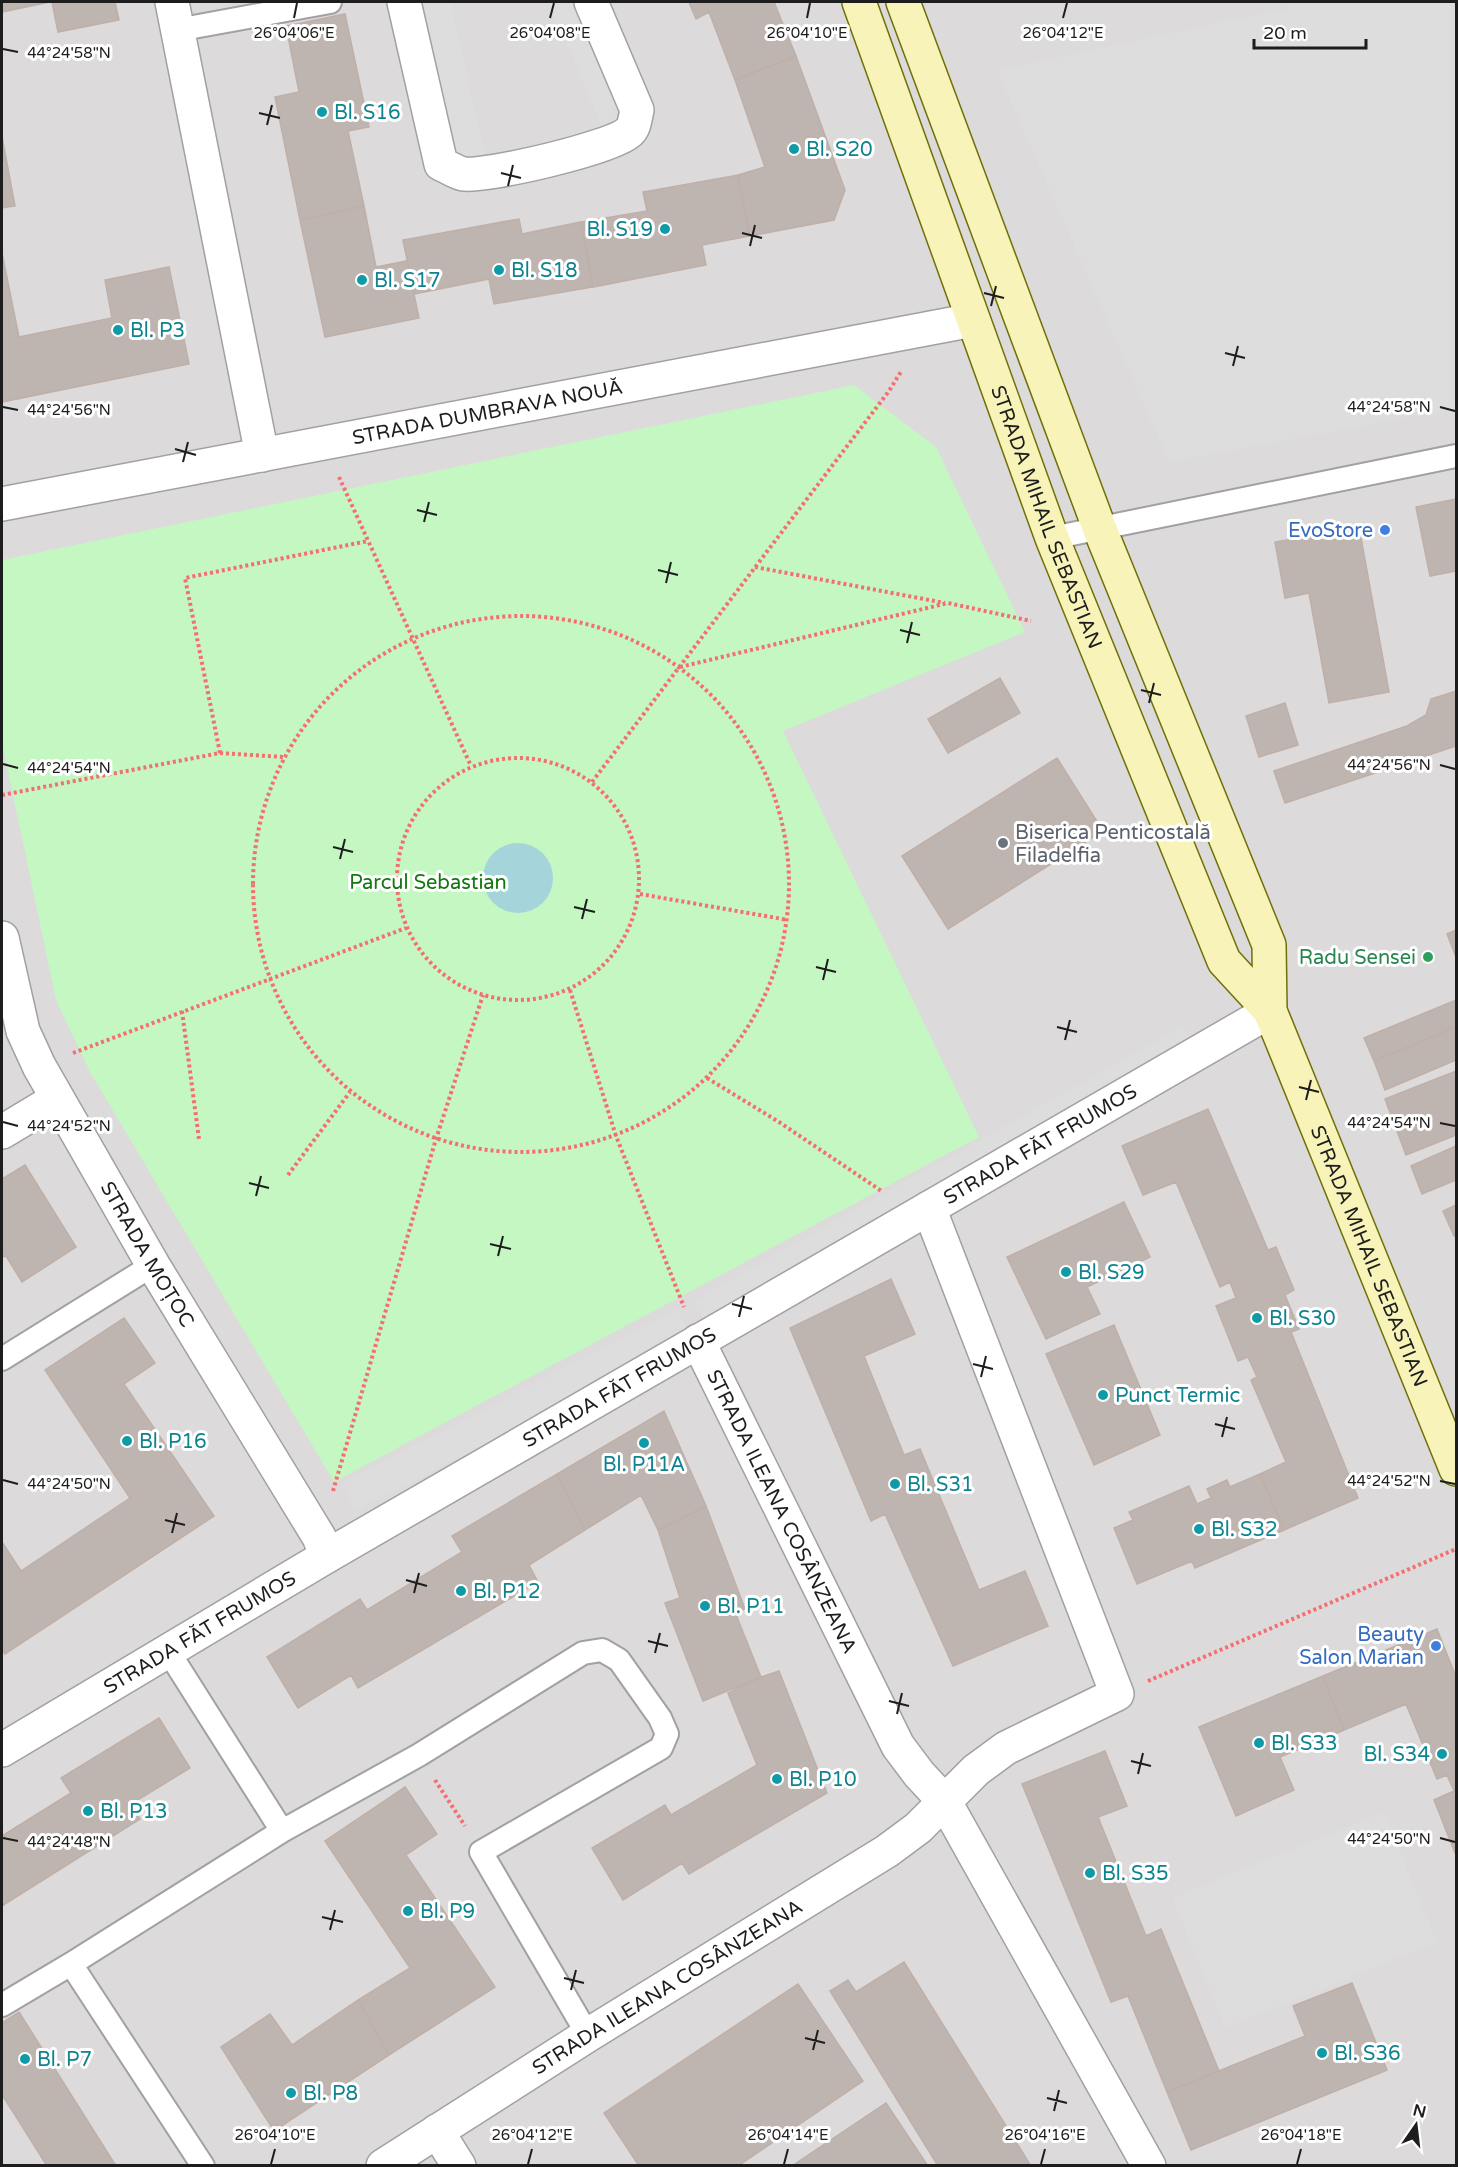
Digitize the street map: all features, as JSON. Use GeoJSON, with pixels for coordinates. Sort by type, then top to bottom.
{"type":"FeatureCollection","features":[{"type":"Feature","properties":{"kind":"main road","name":"STRADA MIHAIL SEBASTIAN"},"geometry":{"type":"LineString","coordinates":[[859,2],[1052,538],[1224,961],[1270,1011],[1456,1468]]}},
{"type":"Feature","properties":{"kind":"main road","name":"STRADA MIHAIL SEBASTIAN"},"geometry":{"type":"LineString","coordinates":[[903,2],[1099,528],[1269,945],[1270,1011]]}},
{"type":"Feature","properties":{"kind":"street"},"geometry":{"type":"LineString","coordinates":[[404,2],[441,164],[462,174],[489,172],[594,149],[629,132],[637,110],[591,2]]}},
{"type":"Feature","properties":{"kind":"street"},"geometry":{"type":"LineString","coordinates":[[175,16],[262,455]]}},
{"type":"Feature","properties":{"kind":"street","name":"STRADA DUMBRAVA NOUĂ"},"geometry":{"type":"LineString","coordinates":[[2,504],[973,320]]}},
{"type":"Feature","properties":{"kind":"street","name":"STRADA MOȚOC"},"geometry":{"type":"LineString","coordinates":[[2,938],[12,1038],[39,1066],[153,1265],[323,1546]]}},
{"type":"Feature","properties":{"kind":"street","name":"STRADA FĂT FRUMOS"},"geometry":{"type":"LineString","coordinates":[[2,1750],[168,1651],[323,1546],[698,1341],[1270,1011]]}},
{"type":"Feature","properties":{"kind":"street"},"geometry":{"type":"LineString","coordinates":[[2,1132],[57,1099]]}},
{"type":"Feature","properties":{"kind":"street"},"geometry":{"type":"LineString","coordinates":[[923,1212],[1117,1694]]}},
{"type":"Feature","properties":{"kind":"street","name":"STRADA ILEANA COSÂNZEANA"},"geometry":{"type":"LineString","coordinates":[[698,1341],[898,1746],[919,1774],[945,1802],[1149,2166]]}},
{"type":"Feature","properties":{"kind":"street","name":"STRADA ILEANA COSÂNZEANA"},"geometry":{"type":"LineString","coordinates":[[383,2166],[588,2035],[887,1851],[918,1828],[976,1770],[1006,1748],[1117,1694]]}},
{"type":"Feature","properties":{"kind":"street"},"geometry":{"type":"LineString","coordinates":[[437,2131],[459,2166]]}},
{"type":"Feature","properties":{"kind":"lane"},"geometry":{"type":"LineString","coordinates":[[175,16],[330,2]]}},
{"type":"Feature","properties":{"kind":"lane"},"geometry":{"type":"LineString","coordinates":[[1052,538],[1456,456]]}},
{"type":"Feature","properties":{"kind":"lane"},"geometry":{"type":"LineString","coordinates":[[2,1359],[153,1265]]}},
{"type":"Feature","properties":{"kind":"lane"},"geometry":{"type":"LineString","coordinates":[[2,2005],[282,1831],[419,1755],[583,1653],[602,1650],[619,1660],[660,1718],[667,1734],[661,1748],[482,1852],[588,2035]]}},
{"type":"Feature","properties":{"kind":"lane"},"geometry":{"type":"LineString","coordinates":[[168,1651],[282,1831]]}},
{"type":"Feature","properties":{"kind":"lane"},"geometry":{"type":"LineString","coordinates":[[71,1964],[203,2166]]}},
{"type":"Feature","properties":{"kind":"path"},"geometry":{"type":"LineString","coordinates":[[592,782],[894,384],[907,362],[909,346],[906,332]]}},
{"type":"Feature","properties":{"kind":"path"},"geometry":{"type":"LineString","coordinates":[[324,443],[471,766]]}},
{"type":"Feature","properties":{"kind":"path"},"geometry":{"type":"LineString","coordinates":[[220,753],[185,578],[368,541]]}},
{"type":"Feature","properties":{"kind":"path"},"geometry":{"type":"LineString","coordinates":[[755,567],[1031,621]]}},
{"type":"Feature","properties":{"kind":"path"},"geometry":{"type":"LineString","coordinates":[[679,667],[948,603]]}},
{"type":"Feature","properties":{"kind":"path"},"geometry":{"type":"LineString","coordinates":[[522,615],[578,622],[631,639],[679,667],[731,717],[769,779],[788,848],[788,920],[773,978],[746,1032],[707,1078],[665,1112],[616,1136],[557,1150],[496,1151],[436,1139],[391,1119],[350,1092],[302,1041],[269,979],[252,904],[257,828],[283,757],[317,707],[361,667],[413,637],[467,620],[522,615]]}},
{"type":"Feature","properties":{"kind":"path"},"geometry":{"type":"LineString","coordinates":[[2,795],[220,753],[283,757]]}},
{"type":"Feature","properties":{"kind":"path"},"geometry":{"type":"LineString","coordinates":[[513,757],[554,762],[592,782],[621,813],[634,842],[638,852],[640,894],[628,933],[604,966],[570,990],[540,999],[509,1001],[483,995],[449,978],[424,956],[406,928],[397,891],[399,852],[413,816],[438,787],[471,766],[513,757]]}},
{"type":"Feature","properties":{"kind":"path"},"geometry":{"type":"LineString","coordinates":[[640,894],[788,920]]}},
{"type":"Feature","properties":{"kind":"path"},"geometry":{"type":"LineString","coordinates":[[39,1066],[406,928]]}},
{"type":"Feature","properties":{"kind":"path"},"geometry":{"type":"LineString","coordinates":[[570,990],[616,1136],[698,1341]]}},
{"type":"Feature","properties":{"kind":"path"},"geometry":{"type":"LineString","coordinates":[[323,1546],[436,1139],[483,995]]}},
{"type":"Feature","properties":{"kind":"path"},"geometry":{"type":"LineString","coordinates":[[182,1011],[199,1139]]}},
{"type":"Feature","properties":{"kind":"path"},"geometry":{"type":"LineString","coordinates":[[707,1078],[923,1212]]}},
{"type":"Feature","properties":{"kind":"path"},"geometry":{"type":"LineString","coordinates":[[288,1175],[350,1092]]}},
{"type":"Feature","properties":{"kind":"path"},"geometry":{"type":"LineString","coordinates":[[1117,1694],[1456,1548]]}},
{"type":"Feature","properties":{"kind":"path"},"geometry":{"type":"LineString","coordinates":[[419,1755],[482,1852]]}},
{"type":"Feature","properties":{"kind":"shaded area"},"geometry":{"type":"Polygon","coordinates":[[[2,2],[1456,2],[1456,2165],[2,2166],[2,2]]]}},
{"type":"Feature","properties":{"kind":"shaded area"},"geometry":{"type":"Polygon","coordinates":[[[404,2],[451,2],[489,173],[462,174],[404,2]]]}},
{"type":"Feature","properties":{"kind":"shaded area"},"geometry":{"type":"Polygon","coordinates":[[[549,2],[591,2],[637,110],[609,143],[549,2]]]}},
{"type":"Feature","properties":{"kind":"shaded area"},"geometry":{"type":"Polygon","coordinates":[[[1288,2],[1456,2],[1456,409],[1169,462],[997,70],[1289,8],[1288,2]]]}},
{"type":"Feature","properties":{"kind":"shaded area"},"geometry":{"type":"Polygon","coordinates":[[[1183,1026],[1196,1048],[705,1323],[693,1301],[1183,1026]]]}},
{"type":"Feature","properties":{"kind":"shaded area"},"geometry":{"type":"Polygon","coordinates":[[[677,1309],[692,1337],[356,1511],[341,1484],[677,1309]]]}},
{"type":"Feature","properties":{"kind":"shaded area"},"geometry":{"type":"Polygon","coordinates":[[[1384,1812],[1437,1942],[1225,2028],[1172,1898],[1384,1812]]]}},
{"type":"Feature","properties":{"kind":"green space","name":"Parcul Sebastian"},"geometry":{"type":"Polygon","coordinates":[[[854,385],[936,447],[1025,632],[783,731],[979,1137],[334,1482],[90,1072],[56,1000],[2,743],[2,560],[854,385]]]}},
{"type":"Feature","properties":{"kind":"water"},"geometry":{"type":"Polygon","coordinates":[[[518,843],[531,846],[543,853],[550,865],[553,878],[550,891],[543,903],[531,910],[518,913],[505,910],[493,903],[486,891],[483,878],[486,865],[493,853],[505,846],[518,843]]]}},
{"type":"Feature","properties":{"kind":"building"},"geometry":{"type":"Polygon","coordinates":[[[2,2],[50,2],[2,12],[2,2]]]}},
{"type":"Feature","properties":{"kind":"building"},"geometry":{"type":"Polygon","coordinates":[[[52,2],[115,2],[119,20],[58,32],[52,2]]]}},
{"type":"Feature","properties":{"kind":"building"},"geometry":{"type":"Polygon","coordinates":[[[689,2],[774,2],[796,56],[735,80],[709,12],[696,19],[689,2]]]}},
{"type":"Feature","properties":{"kind":"building","name":"Bl. S16"},"geometry":{"type":"Polygon","coordinates":[[[345,14],[369,127],[348,131],[364,206],[300,220],[275,97],[299,92],[286,26],[345,14]]]}},
{"type":"Feature","properties":{"kind":"building","name":"Bl. S20"},"geometry":{"type":"Polygon","coordinates":[[[796,56],[845,190],[834,220],[750,236],[738,175],[765,167],[735,80],[796,56]]]}},
{"type":"Feature","properties":{"kind":"building"},"geometry":{"type":"Polygon","coordinates":[[[2,137],[15,206],[2,208],[2,137]]]}},
{"type":"Feature","properties":{"kind":"building","name":"Bl. S19"},"geometry":{"type":"Polygon","coordinates":[[[738,175],[750,236],[702,245],[706,265],[593,287],[581,222],[647,211],[643,192],[738,175]]]}},
{"type":"Feature","properties":{"kind":"building","name":"Bl. S17"},"geometry":{"type":"Polygon","coordinates":[[[364,206],[376,267],[407,261],[419,318],[325,337],[300,220],[364,206]]]}},
{"type":"Feature","properties":{"kind":"building","name":"Bl. S18"},"geometry":{"type":"Polygon","coordinates":[[[519,219],[522,234],[581,222],[593,287],[494,304],[489,279],[414,294],[403,240],[519,219]]]}},
{"type":"Feature","properties":{"kind":"building","name":"Bl. P3"},"geometry":{"type":"Polygon","coordinates":[[[2,253],[19,337],[112,318],[105,280],[169,267],[189,364],[2,402],[2,253]]]}},
{"type":"Feature","properties":{"kind":"building"},"geometry":{"type":"Polygon","coordinates":[[[1456,499],[1456,571],[1430,576],[1416,507],[1456,499]]]}},
{"type":"Feature","properties":{"kind":"building"},"geometry":{"type":"Polygon","coordinates":[[[1359,527],[1389,692],[1329,703],[1309,593],[1285,598],[1275,542],[1359,527]]]}},
{"type":"Feature","properties":{"kind":"building"},"geometry":{"type":"Polygon","coordinates":[[[1000,678],[1020,713],[948,753],[928,719],[1000,678]]]}},
{"type":"Feature","properties":{"kind":"building"},"geometry":{"type":"Polygon","coordinates":[[[1456,691],[1456,746],[1285,803],[1274,771],[1407,726],[1426,715],[1431,699],[1456,691]]]}},
{"type":"Feature","properties":{"kind":"building"},"geometry":{"type":"Polygon","coordinates":[[[1285,703],[1298,745],[1259,757],[1246,716],[1285,703]]]}},
{"type":"Feature","properties":{"kind":"building","name":"Biserica Penticostală Filadelfia"},"geometry":{"type":"Polygon","coordinates":[[[1057,758],[1103,831],[948,929],[902,856],[1057,758]]]}},
{"type":"Feature","properties":{"kind":"building"},"geometry":{"type":"Polygon","coordinates":[[[1456,930],[1456,957],[1447,934],[1456,930]]]}},
{"type":"Feature","properties":{"kind":"building"},"geometry":{"type":"Polygon","coordinates":[[[1456,1000],[1456,1027],[1374,1061],[1364,1038],[1456,1000]]]}},
{"type":"Feature","properties":{"kind":"building"},"geometry":{"type":"Polygon","coordinates":[[[1456,1027],[1456,1060],[1385,1090],[1374,1061],[1456,1027]]]}},
{"type":"Feature","properties":{"kind":"building"},"geometry":{"type":"Polygon","coordinates":[[[1456,1071],[1456,1135],[1406,1155],[1385,1099],[1456,1071]]]}},
{"type":"Feature","properties":{"kind":"building","name":"Bl. S30"},"geometry":{"type":"Polygon","coordinates":[[[1208,1109],[1268,1250],[1276,1247],[1294,1290],[1285,1295],[1299,1329],[1291,1332],[1358,1498],[1284,1530],[1260,1474],[1286,1462],[1251,1380],[1257,1377],[1248,1357],[1238,1361],[1216,1306],[1236,1298],[1230,1282],[1220,1287],[1176,1182],[1143,1195],[1122,1146],[1208,1109]]]}},
{"type":"Feature","properties":{"kind":"building"},"geometry":{"type":"Polygon","coordinates":[[[1456,1146],[1456,1180],[1422,1194],[1411,1166],[1456,1146]]]}},
{"type":"Feature","properties":{"kind":"building"},"geometry":{"type":"Polygon","coordinates":[[[25,1165],[76,1247],[22,1282],[6,1256],[2,1257],[2,1179],[25,1165]]]}},
{"type":"Feature","properties":{"kind":"building","name":"Bl. S29"},"geometry":{"type":"Polygon","coordinates":[[[1124,1202],[1150,1257],[1087,1287],[1100,1314],[1046,1339],[1007,1257],[1124,1202]]]}},
{"type":"Feature","properties":{"kind":"building"},"geometry":{"type":"Polygon","coordinates":[[[1456,1205],[1456,1235],[1454,1236],[1443,1211],[1456,1205]]]}},
{"type":"Feature","properties":{"kind":"building","name":"Bl. S31"},"geometry":{"type":"Polygon","coordinates":[[[891,1279],[915,1334],[864,1356],[904,1455],[920,1449],[979,1590],[1025,1571],[1048,1626],[953,1666],[885,1514],[871,1521],[790,1328],[891,1279]]]}},
{"type":"Feature","properties":{"kind":"building","name":"Bl. P16"},"geometry":{"type":"Polygon","coordinates":[[[124,1318],[155,1363],[124,1384],[214,1516],[5,1654],[2,1649],[2,1542],[21,1571],[130,1498],[45,1370],[124,1318]]]}},
{"type":"Feature","properties":{"kind":"building","name":"Punct Termic"},"geometry":{"type":"Polygon","coordinates":[[[1114,1325],[1160,1435],[1094,1465],[1046,1354],[1114,1325]]]}},
{"type":"Feature","properties":{"kind":"building","name":"Bl. P11A"},"geometry":{"type":"Polygon","coordinates":[[[664,1411],[706,1506],[658,1530],[641,1495],[585,1530],[557,1474],[664,1411]]]}},
{"type":"Feature","properties":{"kind":"building","name":"Bl. P12"},"geometry":{"type":"Polygon","coordinates":[[[557,1474],[585,1530],[529,1565],[538,1582],[358,1688],[351,1675],[298,1708],[267,1657],[360,1599],[367,1610],[462,1552],[452,1536],[557,1474]]]}},
{"type":"Feature","properties":{"kind":"building","name":"Bl. S32"},"geometry":{"type":"Polygon","coordinates":[[[1260,1474],[1284,1530],[1195,1568],[1192,1561],[1137,1584],[1114,1528],[1133,1520],[1129,1512],[1189,1486],[1197,1504],[1211,1498],[1207,1489],[1227,1480],[1230,1487],[1260,1474]]]}},
{"type":"Feature","properties":{"kind":"building","name":"Bl. P11"},"geometry":{"type":"Polygon","coordinates":[[[706,1506],[745,1609],[735,1612],[761,1677],[703,1701],[665,1603],[680,1598],[658,1530],[706,1506]]]}},
{"type":"Feature","properties":{"kind":"building","name":"Bl. S34"},"geometry":{"type":"Polygon","coordinates":[[[1437,1629],[1456,1677],[1456,1853],[1434,1800],[1454,1791],[1447,1775],[1437,1779],[1406,1704],[1344,1730],[1323,1676],[1437,1629]]]}},
{"type":"Feature","properties":{"kind":"building","name":"Bl. P10"},"geometry":{"type":"Polygon","coordinates":[[[779,1671],[827,1793],[689,1874],[682,1863],[623,1900],[592,1848],[665,1805],[671,1815],[757,1765],[728,1693],[779,1671]]]}},
{"type":"Feature","properties":{"kind":"building","name":"Bl. S33"},"geometry":{"type":"Polygon","coordinates":[[[1323,1676],[1344,1730],[1280,1757],[1294,1790],[1236,1816],[1199,1727],[1323,1676]]]}},
{"type":"Feature","properties":{"kind":"building","name":"Bl. P13"},"geometry":{"type":"Polygon","coordinates":[[[159,1718],[190,1768],[131,1804],[140,1819],[2,1906],[2,1836],[71,1793],[61,1778],[159,1718]]]}},
{"type":"Feature","properties":{"kind":"building","name":"Bl. S35"},"geometry":{"type":"Polygon","coordinates":[[[1105,1751],[1127,1806],[1098,1817],[1146,1936],[1161,1929],[1219,2071],[1167,2092],[1128,1996],[1111,2002],[1022,1784],[1105,1751]]]}},
{"type":"Feature","properties":{"kind":"building","name":"Bl. P9"},"geometry":{"type":"Polygon","coordinates":[[[405,1787],[437,1834],[406,1855],[495,1987],[389,2055],[358,2000],[410,1968],[325,1841],[405,1787]]]}},
{"type":"Feature","properties":{"kind":"building"},"geometry":{"type":"Polygon","coordinates":[[[904,1962],[1031,2166],[938,2166],[830,1991],[848,1980],[856,1992],[904,1962]]]}},
{"type":"Feature","properties":{"kind":"building","name":"Bl. S36"},"geometry":{"type":"Polygon","coordinates":[[[1352,1983],[1387,2070],[1191,2150],[1167,2092],[1305,2036],[1293,2006],[1352,1983]]]}},
{"type":"Feature","properties":{"kind":"building"},"geometry":{"type":"Polygon","coordinates":[[[798,1984],[863,2081],[738,2166],[639,2166],[604,2113],[798,1984]]]}},
{"type":"Feature","properties":{"kind":"building","name":"Bl. P8"},"geometry":{"type":"Polygon","coordinates":[[[358,2000],[389,2055],[274,2131],[221,2047],[270,2014],[292,2045],[358,2000]]]}},
{"type":"Feature","properties":{"kind":"building","name":"Bl. P7"},"geometry":{"type":"Polygon","coordinates":[[[19,2012],[116,2166],[47,2166],[2,2097],[2,2023],[19,2012]]]}},
{"type":"Feature","properties":{"kind":"building"},"geometry":{"type":"Polygon","coordinates":[[[886,2103],[928,2166],[792,2166],[886,2103]]]}},
{"type":"Feature","properties":{"kind":"place","name":"Bl. S16"},"geometry":{"type":"Point","coordinates":[322,112]}},
{"type":"Feature","properties":{"kind":"place","name":"Bl. S20"},"geometry":{"type":"Point","coordinates":[794,149]}},
{"type":"Feature","properties":{"kind":"place","name":"Bl. S19"},"geometry":{"type":"Point","coordinates":[665,229]}},
{"type":"Feature","properties":{"kind":"place","name":"Bl. S18"},"geometry":{"type":"Point","coordinates":[499,270]}},
{"type":"Feature","properties":{"kind":"place","name":"Bl. S17"},"geometry":{"type":"Point","coordinates":[362,280]}},
{"type":"Feature","properties":{"kind":"place","name":"Bl. P3"},"geometry":{"type":"Point","coordinates":[118,330]}},
{"type":"Feature","properties":{"kind":"place","name":"EvoStore"},"geometry":{"type":"Point","coordinates":[1385,530]}},
{"type":"Feature","properties":{"kind":"place","name":"Biserica Penticostală Filadelfia"},"geometry":{"type":"Point","coordinates":[1003,843]}},
{"type":"Feature","properties":{"kind":"place","name":"Radu Sensei"},"geometry":{"type":"Point","coordinates":[1428,957]}},
{"type":"Feature","properties":{"kind":"place","name":"Bl. S29"},"geometry":{"type":"Point","coordinates":[1066,1272]}},
{"type":"Feature","properties":{"kind":"place","name":"Bl. S30"},"geometry":{"type":"Point","coordinates":[1257,1318]}},
{"type":"Feature","properties":{"kind":"place","name":"Punct Termic"},"geometry":{"type":"Point","coordinates":[1103,1395]}},
{"type":"Feature","properties":{"kind":"place","name":"Bl. P16"},"geometry":{"type":"Point","coordinates":[127,1441]}},
{"type":"Feature","properties":{"kind":"place","name":"Bl. P11A"},"geometry":{"type":"Point","coordinates":[644,1443]}},
{"type":"Feature","properties":{"kind":"place","name":"Bl. S31"},"geometry":{"type":"Point","coordinates":[895,1484]}},
{"type":"Feature","properties":{"kind":"place","name":"Bl. S32"},"geometry":{"type":"Point","coordinates":[1199,1529]}},
{"type":"Feature","properties":{"kind":"place","name":"Bl. P12"},"geometry":{"type":"Point","coordinates":[461,1591]}},
{"type":"Feature","properties":{"kind":"place","name":"Bl. P11"},"geometry":{"type":"Point","coordinates":[705,1606]}},
{"type":"Feature","properties":{"kind":"place","name":"Beauty Salon Marian"},"geometry":{"type":"Point","coordinates":[1436,1646]}},
{"type":"Feature","properties":{"kind":"place","name":"Bl. S33"},"geometry":{"type":"Point","coordinates":[1259,1743]}},
{"type":"Feature","properties":{"kind":"place","name":"Bl. S34"},"geometry":{"type":"Point","coordinates":[1442,1754]}},
{"type":"Feature","properties":{"kind":"place","name":"Bl. P10"},"geometry":{"type":"Point","coordinates":[777,1779]}},
{"type":"Feature","properties":{"kind":"place","name":"Bl. P13"},"geometry":{"type":"Point","coordinates":[88,1811]}},
{"type":"Feature","properties":{"kind":"place","name":"Bl. S35"},"geometry":{"type":"Point","coordinates":[1090,1873]}},
{"type":"Feature","properties":{"kind":"place","name":"Bl. P9"},"geometry":{"type":"Point","coordinates":[408,1911]}},
{"type":"Feature","properties":{"kind":"place","name":"Bl. S36"},"geometry":{"type":"Point","coordinates":[1322,2053]}},
{"type":"Feature","properties":{"kind":"place","name":"Bl. P7"},"geometry":{"type":"Point","coordinates":[25,2059]}},
{"type":"Feature","properties":{"kind":"place","name":"Bl. P8"},"geometry":{"type":"Point","coordinates":[291,2093]}}]}
